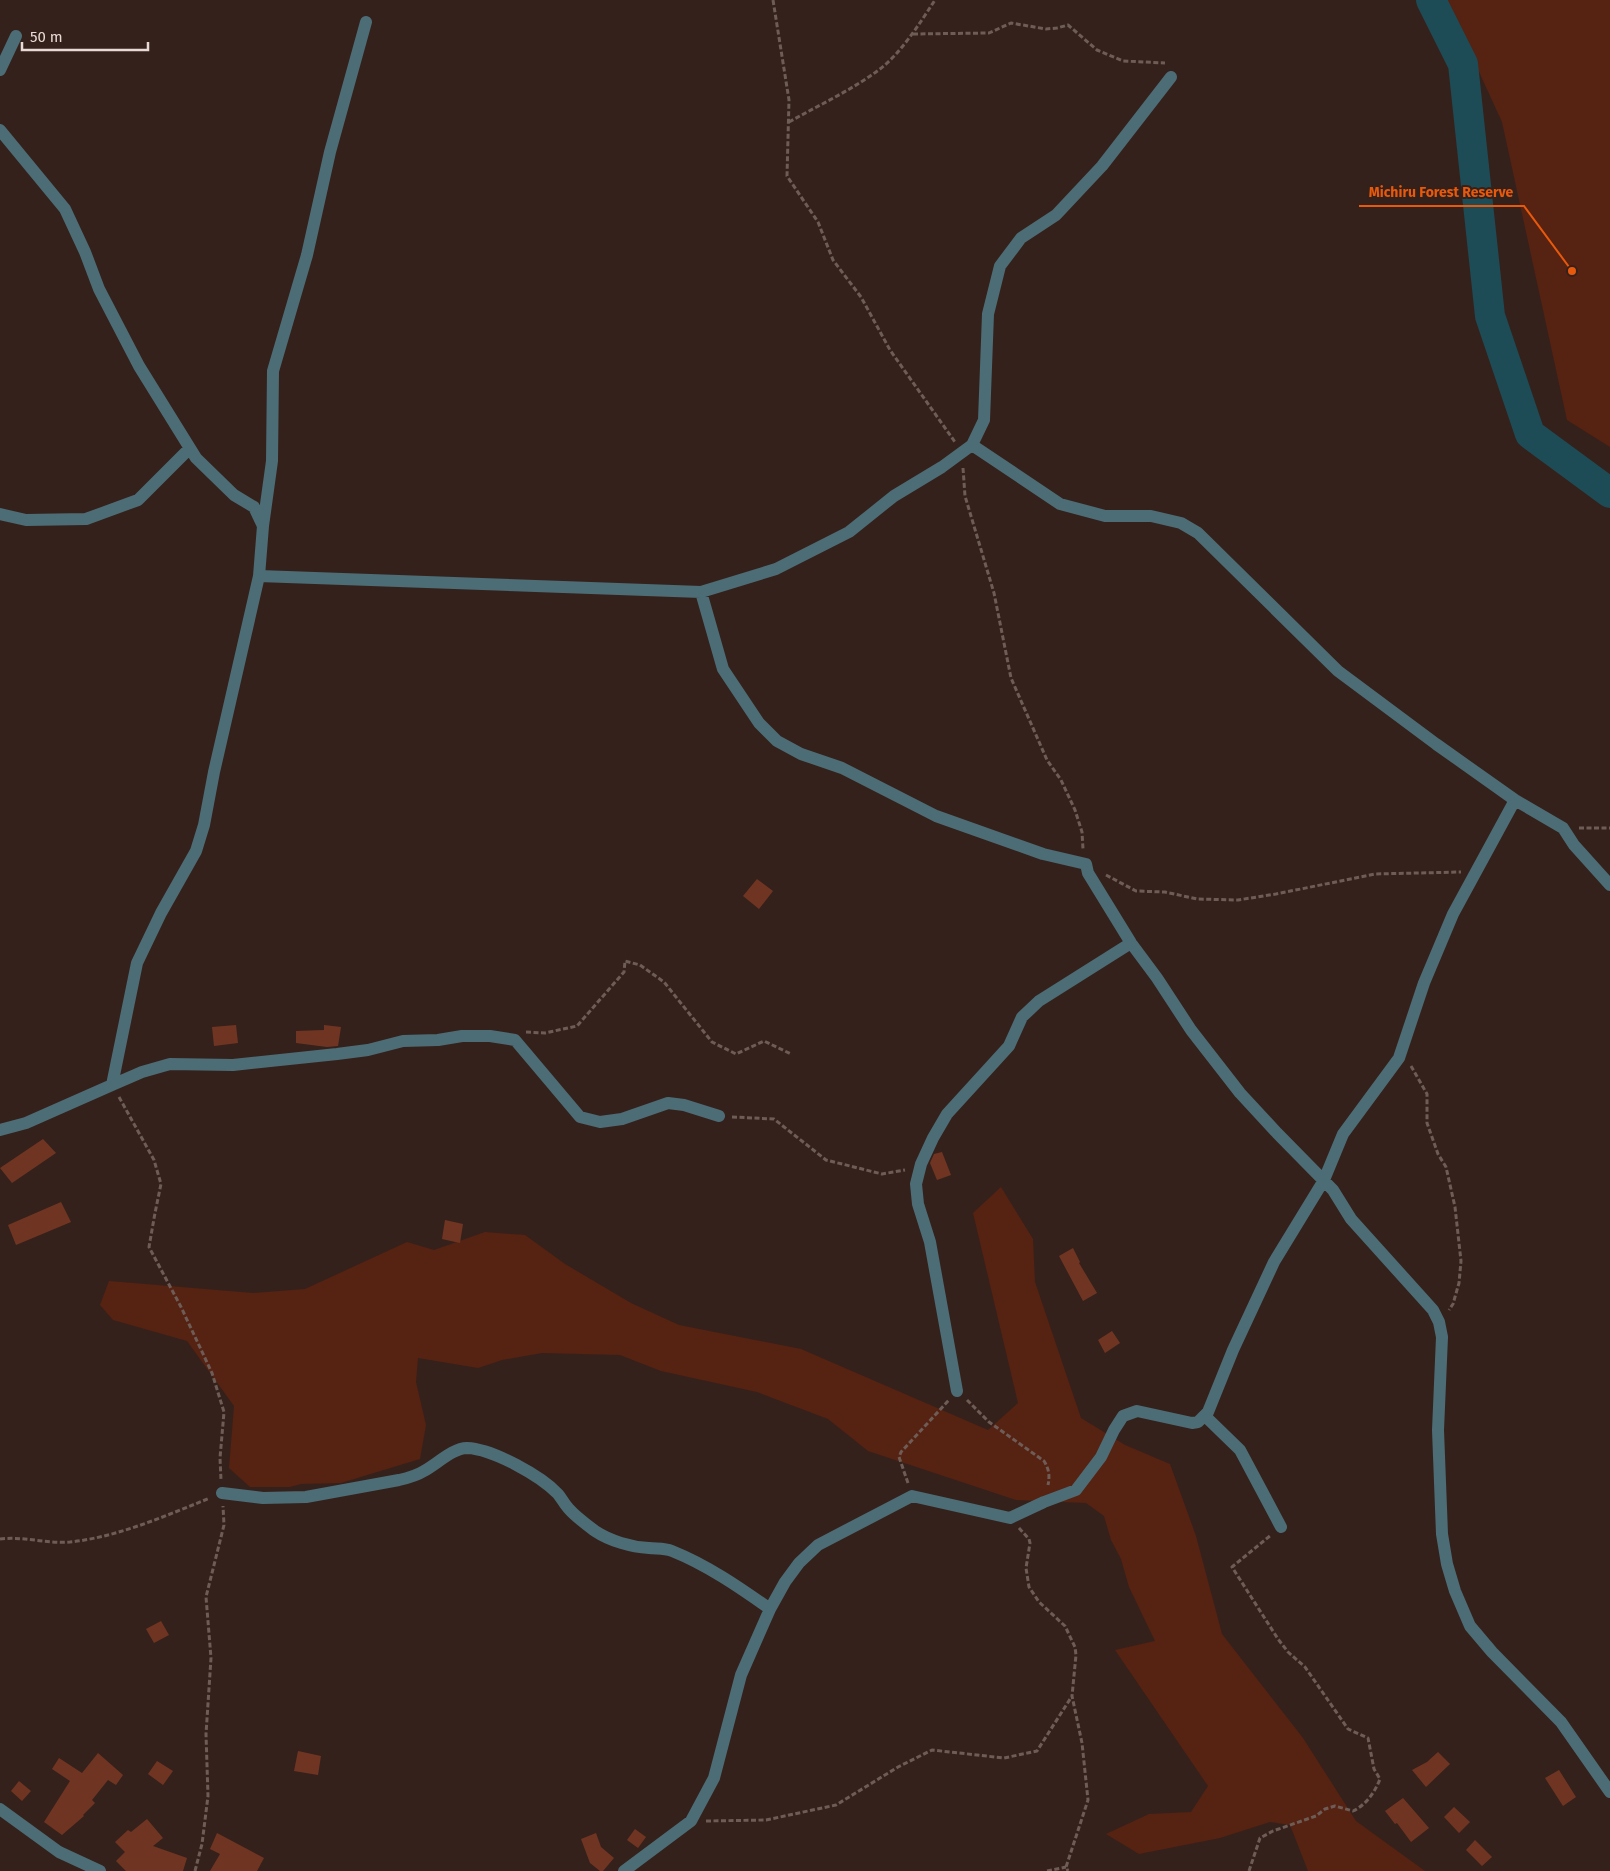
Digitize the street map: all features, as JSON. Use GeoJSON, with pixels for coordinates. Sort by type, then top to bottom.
{"type":"FeatureCollection","features":[{"type":"Feature","properties":{"kind":"street"},"geometry":{"type":"LineString","coordinates":[[112,1086],[137,963],[161,913],[196,850],[259,576],[263,526],[272,461],[273,372],[307,255],[330,152],[366,22]]}},
{"type":"Feature","properties":{"kind":"street"},"geometry":{"type":"LineString","coordinates":[[0,70],[16,36]]}},
{"type":"Feature","properties":{"kind":"street"},"geometry":{"type":"LineString","coordinates":[[259,576],[702,592],[776,569],[849,532],[894,496],[942,467],[967,448],[984,420],[988,314],[1000,266],[1021,238],[1056,215],[1102,166],[1171,77]]}},
{"type":"Feature","properties":{"kind":"street"},"geometry":{"type":"LineString","coordinates":[[0,130],[65,209],[85,252],[99,289],[139,366],[196,458],[234,495],[254,507],[263,526]]}},
{"type":"Feature","properties":{"kind":"street"},"geometry":{"type":"LineString","coordinates":[[0,514],[26,520],[86,519],[138,500],[190,448]]}},
{"type":"Feature","properties":{"kind":"street"},"geometry":{"type":"LineString","coordinates":[[967,448],[1060,504],[1105,516],[1151,516],[1181,523],[1198,533],[1338,671],[1515,800],[1563,828],[1574,845],[1610,885]]}},
{"type":"Feature","properties":{"kind":"street"},"geometry":{"type":"LineString","coordinates":[[702,592],[723,669],[759,723],[777,741],[801,754],[842,768],[936,816],[1043,854],[1086,864],[1088,873],[1131,943],[1191,1030],[1240,1093],[1277,1134],[1333,1190],[1351,1219],[1433,1310],[1439,1322],[1442,1337],[1438,1430],[1442,1534],[1447,1564],[1455,1591],[1470,1626],[1492,1652],[1561,1722],[1610,1792]]}},
{"type":"Feature","properties":{"kind":"street"},"geometry":{"type":"LineString","coordinates":[[624,1871],[691,1821],[714,1778],[741,1675],[770,1609],[785,1582],[798,1564],[818,1545],[912,1496],[1010,1518],[1044,1502],[1068,1494],[1081,1485],[1101,1457],[1123,1416],[1137,1411],[1192,1423],[1198,1422],[1205,1416],[1274,1262],[1324,1180],[1343,1134],[1399,1058],[1424,983],[1453,914],[1515,800]]}},
{"type":"Feature","properties":{"kind":"street"},"geometry":{"type":"LineString","coordinates":[[958,1391],[930,1242],[918,1204],[916,1184],[919,1170],[933,1138],[947,1114],[1008,1046],[1022,1017],[1039,1001],[1131,943]]}},
{"type":"Feature","properties":{"kind":"street"},"geometry":{"type":"LineString","coordinates":[[0,1130],[26,1123],[142,1072],[170,1064],[233,1064],[337,1054],[368,1050],[402,1041],[438,1040],[462,1036],[490,1036],[515,1040],[580,1117],[600,1122],[622,1120],[668,1103],[684,1105],[719,1116]]}},
{"type":"Feature","properties":{"kind":"street"},"geometry":{"type":"LineString","coordinates":[[1205,1416],[1240,1450],[1281,1527]]}},
{"type":"Feature","properties":{"kind":"street"},"geometry":{"type":"LineString","coordinates":[[222,1493],[263,1498],[306,1497],[399,1480],[419,1474],[455,1452],[465,1448],[473,1449],[497,1456],[541,1479],[558,1495],[569,1510],[595,1531],[626,1544],[648,1548],[662,1548],[697,1563],[740,1588],[770,1609]]}},
{"type":"Feature","properties":{"kind":"street"},"geometry":{"type":"LineString","coordinates":[[0,1809],[59,1852],[100,1871]]}},
{"type":"Feature","properties":{"kind":"path"},"geometry":{"type":"LineString","coordinates":[[773,0],[789,100],[787,176],[818,222],[833,260],[861,297],[890,350],[967,448],[965,496],[994,593],[1011,678],[1047,760],[1061,780],[1075,810],[1082,832],[1086,864],[1136,891],[1165,892],[1197,899],[1248,898],[1375,874],[1476,871]]}},
{"type":"Feature","properties":{"kind":"path"},"geometry":{"type":"LineString","coordinates":[[788,122],[858,84],[881,69],[913,34],[935,0]]}},
{"type":"Feature","properties":{"kind":"path"},"geometry":{"type":"LineString","coordinates":[[913,34],[989,33],[1011,23],[1046,29],[1068,25],[1097,50],[1123,61],[1156,62],[1179,66],[1171,77]]}},
{"type":"Feature","properties":{"kind":"path"},"geometry":{"type":"LineString","coordinates":[[1563,828],[1610,828]]}},
{"type":"Feature","properties":{"kind":"path"},"geometry":{"type":"LineString","coordinates":[[515,1040],[520,1032],[545,1033],[577,1026],[624,972],[625,962],[640,965],[664,982],[712,1042],[736,1054],[764,1041],[791,1054]]}},
{"type":"Feature","properties":{"kind":"path"},"geometry":{"type":"LineString","coordinates":[[1402,1050],[1427,1094],[1427,1123],[1438,1154],[1446,1167],[1454,1207],[1461,1261],[1459,1283],[1453,1304],[1439,1322]]}},
{"type":"Feature","properties":{"kind":"path"},"geometry":{"type":"LineString","coordinates":[[112,1086],[154,1160],[161,1184],[149,1247],[181,1307],[212,1373],[224,1412],[220,1458],[224,1525],[206,1597],[211,1658],[206,1734],[208,1796],[202,1844],[195,1871]]}},
{"type":"Feature","properties":{"kind":"path"},"geometry":{"type":"LineString","coordinates":[[719,1116],[774,1120],[826,1160],[882,1174],[898,1170],[919,1170]]}},
{"type":"Feature","properties":{"kind":"path"},"geometry":{"type":"LineString","coordinates":[[912,1496],[899,1457],[900,1452],[958,1391],[989,1422],[1044,1461],[1048,1466],[1050,1477],[1044,1502]]}},
{"type":"Feature","properties":{"kind":"path"},"geometry":{"type":"LineString","coordinates":[[0,1539],[68,1542],[110,1534],[166,1516],[222,1493]]}},
{"type":"Feature","properties":{"kind":"path"},"geometry":{"type":"LineString","coordinates":[[1010,1518],[1029,1539],[1026,1568],[1029,1587],[1039,1602],[1065,1626],[1075,1647],[1076,1655],[1072,1696],[1082,1743],[1088,1800],[1067,1869],[1047,1871]]}},
{"type":"Feature","properties":{"kind":"path"},"geometry":{"type":"LineString","coordinates":[[1249,1871],[1260,1838],[1273,1831],[1316,1816],[1325,1809],[1334,1806],[1353,1811],[1360,1807],[1376,1790],[1380,1779],[1374,1769],[1368,1738],[1348,1729],[1305,1667],[1288,1652],[1278,1639],[1232,1567],[1281,1527]]}},
{"type":"Feature","properties":{"kind":"path"},"geometry":{"type":"LineString","coordinates":[[691,1821],[766,1820],[836,1805],[898,1767],[932,1750],[1004,1758],[1037,1751],[1072,1696]]}},
{"type":"Feature","properties":{"kind":"shaded area"},"geometry":{"type":"Polygon","coordinates":[[[1446,0],[1610,0],[1610,447],[1567,420],[1502,122],[1446,0]]]}},
{"type":"Feature","properties":{"kind":"shaded area"},"geometry":{"type":"Polygon","coordinates":[[[1001,1187],[1033,1239],[1035,1282],[1081,1418],[1125,1445],[1170,1464],[1196,1536],[1222,1634],[1303,1738],[1356,1821],[1425,1871],[1308,1871],[1290,1825],[1270,1822],[1220,1838],[1139,1854],[1106,1834],[1149,1814],[1191,1812],[1208,1786],[1115,1650],[1155,1641],[1129,1587],[1121,1559],[1111,1540],[1104,1516],[1086,1503],[1016,1500],[868,1451],[828,1419],[757,1392],[661,1371],[620,1355],[542,1353],[502,1360],[478,1368],[418,1358],[416,1382],[426,1425],[420,1459],[341,1483],[301,1484],[290,1487],[250,1487],[229,1468],[234,1406],[187,1341],[113,1320],[100,1305],[109,1281],[253,1293],[305,1289],[407,1242],[434,1250],[485,1232],[525,1235],[565,1264],[631,1303],[679,1325],[801,1349],[988,1430],[1018,1403],[973,1213],[1001,1187]]]}},
{"type":"Feature","properties":{"kind":"building"},"geometry":{"type":"Polygon","coordinates":[[[757,879],[773,891],[759,909],[743,896],[757,879]]]}},
{"type":"Feature","properties":{"kind":"building"},"geometry":{"type":"Polygon","coordinates":[[[236,1025],[238,1043],[214,1046],[212,1027],[236,1025]]]}},
{"type":"Feature","properties":{"kind":"building"},"geometry":{"type":"Polygon","coordinates":[[[324,1025],[341,1027],[338,1046],[327,1047],[296,1043],[296,1031],[324,1030],[324,1025]]]}},
{"type":"Feature","properties":{"kind":"building"},"geometry":{"type":"Polygon","coordinates":[[[43,1139],[56,1153],[12,1183],[0,1168],[43,1139]]]}},
{"type":"Feature","properties":{"kind":"building"},"geometry":{"type":"Polygon","coordinates":[[[942,1152],[951,1175],[937,1180],[930,1163],[934,1154],[942,1152]]]}},
{"type":"Feature","properties":{"kind":"building"},"geometry":{"type":"Polygon","coordinates":[[[61,1202],[71,1222],[16,1245],[8,1225],[61,1202]]]}},
{"type":"Feature","properties":{"kind":"building"},"geometry":{"type":"Polygon","coordinates":[[[445,1220],[463,1224],[460,1243],[442,1239],[445,1220]]]}},
{"type":"Feature","properties":{"kind":"building"},"geometry":{"type":"Polygon","coordinates":[[[1073,1248],[1079,1263],[1097,1293],[1083,1301],[1059,1256],[1073,1248]]]}},
{"type":"Feature","properties":{"kind":"building"},"geometry":{"type":"Polygon","coordinates":[[[1112,1331],[1120,1343],[1105,1353],[1098,1340],[1112,1331]]]}},
{"type":"Feature","properties":{"kind":"building"},"geometry":{"type":"Polygon","coordinates":[[[161,1621],[169,1635],[154,1643],[146,1629],[161,1621]]]}},
{"type":"Feature","properties":{"kind":"building"},"geometry":{"type":"Polygon","coordinates":[[[298,1751],[321,1756],[318,1775],[294,1771],[298,1751]]]}},
{"type":"Feature","properties":{"kind":"building"},"geometry":{"type":"Polygon","coordinates":[[[1438,1752],[1450,1764],[1426,1787],[1412,1770],[1427,1762],[1438,1752]]]}},
{"type":"Feature","properties":{"kind":"building"},"geometry":{"type":"Polygon","coordinates":[[[98,1753],[123,1775],[116,1785],[108,1780],[92,1800],[95,1803],[84,1816],[62,1835],[44,1822],[70,1781],[52,1769],[59,1758],[82,1773],[98,1753]]]}},
{"type":"Feature","properties":{"kind":"building"},"geometry":{"type":"Polygon","coordinates":[[[157,1761],[173,1771],[163,1785],[148,1774],[157,1761]]]}},
{"type":"Feature","properties":{"kind":"building"},"geometry":{"type":"Polygon","coordinates":[[[1559,1770],[1576,1797],[1563,1806],[1545,1778],[1559,1770]]]}},
{"type":"Feature","properties":{"kind":"building"},"geometry":{"type":"Polygon","coordinates":[[[19,1781],[31,1791],[22,1801],[11,1791],[19,1781]]]}},
{"type":"Feature","properties":{"kind":"building"},"geometry":{"type":"Polygon","coordinates":[[[1403,1798],[1429,1828],[1411,1842],[1385,1811],[1403,1798]]]}},
{"type":"Feature","properties":{"kind":"building"},"geometry":{"type":"Polygon","coordinates":[[[1454,1807],[1470,1822],[1459,1833],[1444,1817],[1454,1807]]]}},
{"type":"Feature","properties":{"kind":"building"},"geometry":{"type":"Polygon","coordinates":[[[147,1819],[163,1838],[153,1846],[187,1858],[183,1871],[126,1871],[116,1861],[125,1852],[115,1842],[128,1830],[131,1832],[147,1819]]]}},
{"type":"Feature","properties":{"kind":"building"},"geometry":{"type":"Polygon","coordinates":[[[635,1829],[646,1837],[638,1848],[627,1840],[635,1829]]]}},
{"type":"Feature","properties":{"kind":"building"},"geometry":{"type":"Polygon","coordinates":[[[217,1833],[264,1858],[257,1871],[210,1871],[220,1854],[210,1849],[217,1833]]]}},
{"type":"Feature","properties":{"kind":"building"},"geometry":{"type":"Polygon","coordinates":[[[596,1833],[601,1847],[614,1858],[603,1871],[600,1871],[590,1863],[581,1839],[596,1833]]]}},
{"type":"Feature","properties":{"kind":"building"},"geometry":{"type":"Polygon","coordinates":[[[1475,1840],[1492,1857],[1482,1866],[1466,1850],[1475,1840]]]}},
{"type":"Feature","properties":{"kind":"waterway"},"geometry":{"type":"LineString","coordinates":[[1431,0],[1463,64],[1490,316],[1530,434],[1610,493]]}},
{"type":"Feature","properties":{"kind":"place","name":"Michiru Forest Reserve"},"geometry":{"type":"Point","coordinates":[1572,271]}}]}
